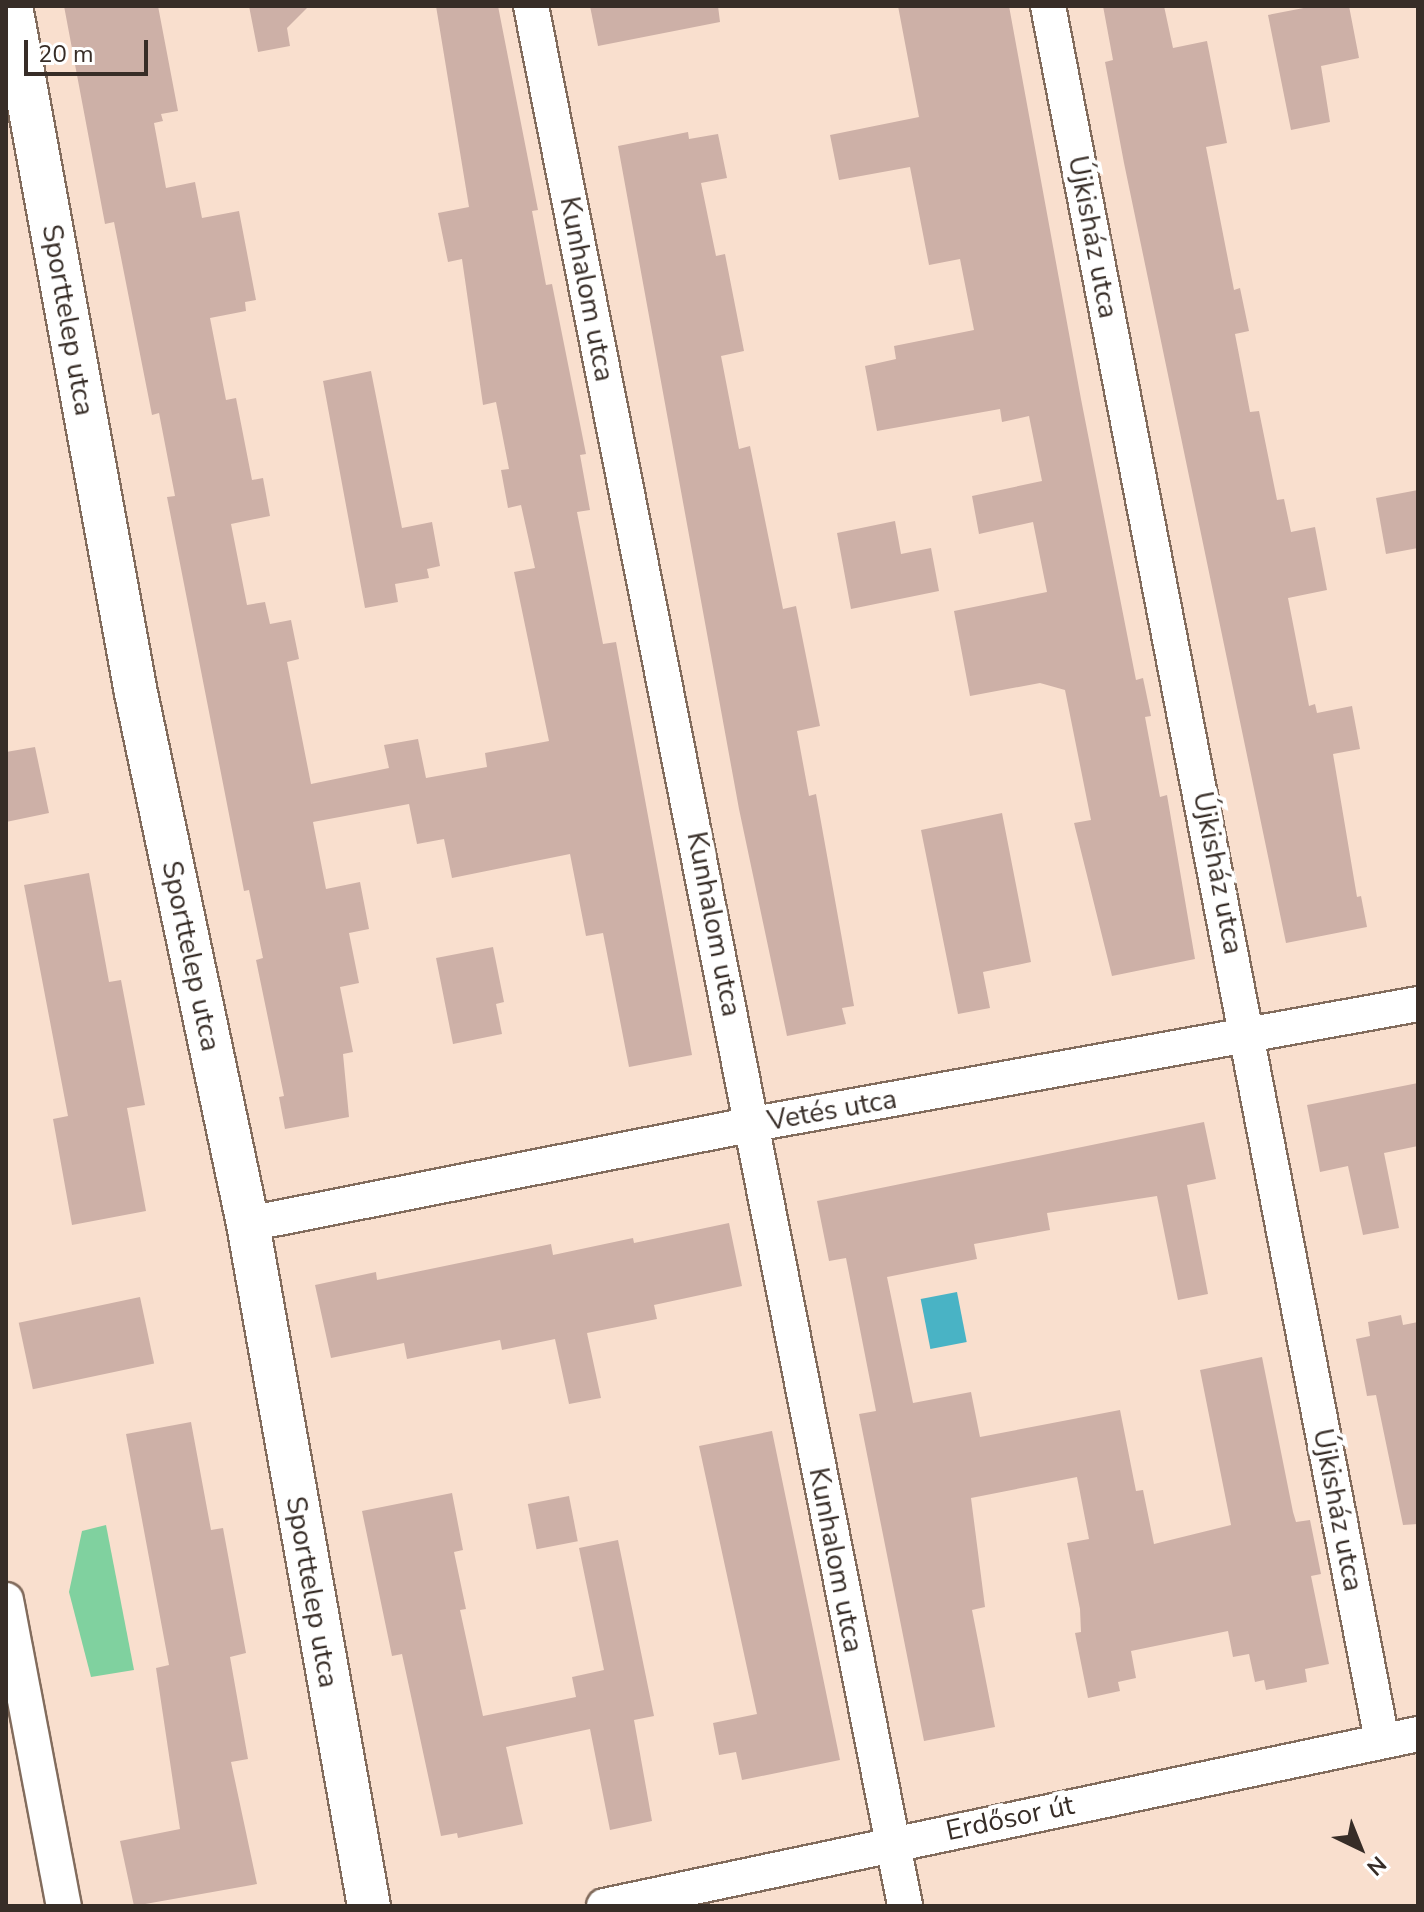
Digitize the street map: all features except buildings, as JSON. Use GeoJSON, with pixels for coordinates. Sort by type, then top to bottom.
{"type":"FeatureCollection","features":[{"type":"Feature","properties":{"kind":"street","name":"Sporttelep utca"},"geometry":{"type":"LineString","coordinates":[[11,6],[136,693],[248,1224],[369,1906]]}},
{"type":"Feature","properties":{"kind":"street","name":"Kunhalom utca"},"geometry":{"type":"LineString","coordinates":[[531,6],[754,1124],[905,1906]]}},
{"type":"Feature","properties":{"kind":"street","name":"Újkisház utca"},"geometry":{"type":"LineString","coordinates":[[1048,6],[1249,1035],[1382,1741]]}},
{"type":"Feature","properties":{"kind":"street","name":"Vetés utca"},"geometry":{"type":"LineString","coordinates":[[248,1224],[754,1124],[1418,1004]]}},
{"type":"Feature","properties":{"kind":"street"},"geometry":{"type":"LineString","coordinates":[[6,1600],[64,1906]]}},
{"type":"Feature","properties":{"kind":"street","name":"Erdősor út"},"geometry":{"type":"LineString","coordinates":[[604,1906],[1418,1734]]}},
{"type":"Feature","properties":{"kind":"green space"},"geometry":{"type":"Polygon","coordinates":[[[106,1525],[134,1670],[91,1677],[69,1592],[82,1531],[106,1525]]]}},
{"type":"Feature","properties":{"kind":"water"},"geometry":{"type":"Polygon","coordinates":[[[957,1292],[967,1342],[930,1349],[921,1299],[957,1292]]]}}]}
